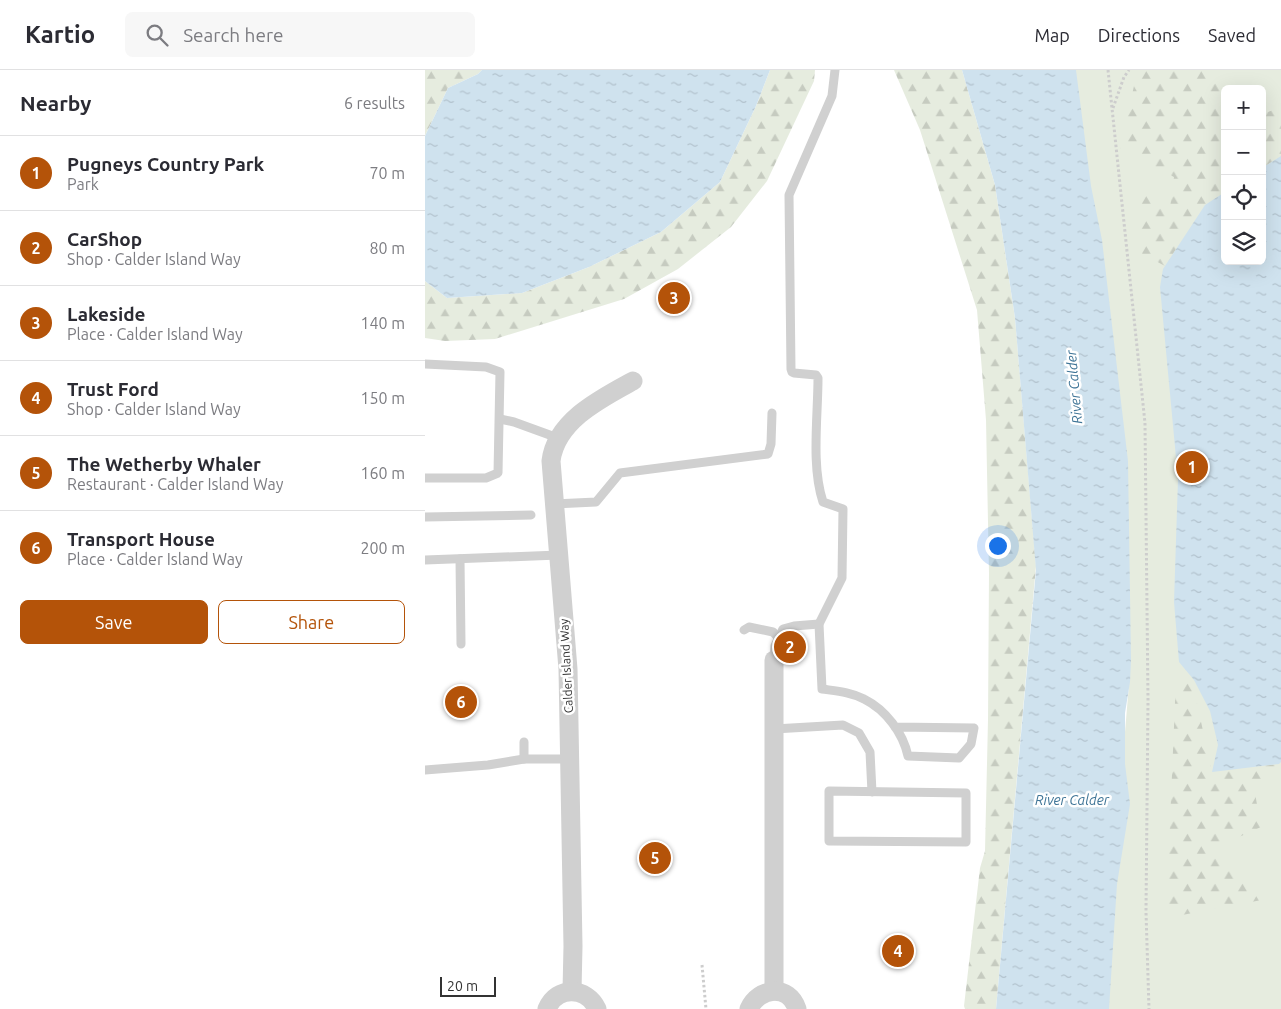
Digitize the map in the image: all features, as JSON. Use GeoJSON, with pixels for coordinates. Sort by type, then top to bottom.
{"type":"FeatureCollection","features":[{"type":"Feature","properties":{"kind":"street","name":"Calder Island Way"},"geometry":{"type":"LineString","coordinates":[[572,991],[573,946],[568,670],[553,504],[552,449],[558,438],[582,412],[604,396],[633,381]]}},
{"type":"Feature","properties":{"kind":"street"},"geometry":{"type":"LineString","coordinates":[[774,660],[774,991]]}},
{"type":"Feature","properties":{"kind":"street"},"geometry":{"type":"LineString","coordinates":[[547,1009],[549,1004],[559,994],[572,991],[587,995],[597,1009]]}},
{"type":"Feature","properties":{"kind":"street"},"geometry":{"type":"LineString","coordinates":[[749,1009],[759,995],[774,991],[790,997],[796,1004],[797,1009]]}},
{"type":"Feature","properties":{"kind":"lane"},"geometry":{"type":"LineString","coordinates":[[835,70],[831,101],[789,195],[791,368],[794,373],[817,375],[816,444],[819,489],[823,502],[843,509],[842,578],[819,624],[822,690],[846,692],[865,699],[889,718],[895,727],[905,742],[908,756],[959,758],[971,744],[974,728],[895,727]]}},
{"type":"Feature","properties":{"kind":"lane"},"geometry":{"type":"LineString","coordinates":[[425,364],[486,367],[500,372],[499,473],[486,478],[425,478]]}},
{"type":"Feature","properties":{"kind":"lane"},"geometry":{"type":"LineString","coordinates":[[553,504],[596,502],[619,473],[768,454],[771,444],[772,413]]}},
{"type":"Feature","properties":{"kind":"lane"},"geometry":{"type":"LineString","coordinates":[[500,419],[514,422],[558,438]]}},
{"type":"Feature","properties":{"kind":"lane"},"geometry":{"type":"LineString","coordinates":[[425,516],[531,516]]}},
{"type":"Feature","properties":{"kind":"lane"},"geometry":{"type":"LineString","coordinates":[[425,560],[559,555]]}},
{"type":"Feature","properties":{"kind":"lane"},"geometry":{"type":"LineString","coordinates":[[460,559],[461,644]]}},
{"type":"Feature","properties":{"kind":"lane"},"geometry":{"type":"LineString","coordinates":[[774,660],[775,646],[783,630],[794,626],[819,624]]}},
{"type":"Feature","properties":{"kind":"lane"},"geometry":{"type":"LineString","coordinates":[[744,630],[749,627],[773,632],[778,637]]}},
{"type":"Feature","properties":{"kind":"lane"},"geometry":{"type":"LineString","coordinates":[[774,729],[843,725],[859,733],[870,752],[873,792]]}},
{"type":"Feature","properties":{"kind":"lane"},"geometry":{"type":"LineString","coordinates":[[524,742],[524,759]]}},
{"type":"Feature","properties":{"kind":"lane"},"geometry":{"type":"LineString","coordinates":[[425,770],[488,765],[524,759],[570,758]]}},
{"type":"Feature","properties":{"kind":"lane"},"geometry":{"type":"LineString","coordinates":[[829,791],[873,792],[966,793],[966,842],[829,841],[829,791]]}},
{"type":"Feature","properties":{"kind":"path"},"geometry":{"type":"LineString","coordinates":[[1108,70],[1145,423],[1148,700],[1146,912],[1149,1009]]}},
{"type":"Feature","properties":{"kind":"path"},"geometry":{"type":"LineString","coordinates":[[1112,111],[1124,77],[1129,70]]}},
{"type":"Feature","properties":{"kind":"path"},"geometry":{"type":"LineString","coordinates":[[702,965],[706,1009]]}},
{"type":"Feature","properties":{"kind":"green space"},"geometry":{"type":"Polygon","coordinates":[[[425,70],[482,70],[478,74],[448,88],[425,136],[425,70]]]}},
{"type":"Feature","properties":{"kind":"green space"},"geometry":{"type":"Polygon","coordinates":[[[770,70],[815,70],[814,81],[767,181],[731,227],[678,269],[624,299],[495,339],[445,341],[425,338],[425,281],[447,298],[522,293],[589,267],[661,232],[720,182],[756,106],[770,70]]]}},
{"type":"Feature","properties":{"kind":"green space"},"geometry":{"type":"Polygon","coordinates":[[[894,70],[962,70],[995,185],[1015,318],[1036,566],[996,1009],[965,1009],[964,1006],[980,868],[985,851],[988,720],[989,573],[986,420],[977,310],[920,130],[894,70]]]}},
{"type":"Feature","properties":{"kind":"green space"},"geometry":{"type":"Polygon","coordinates":[[[1053,70],[1281,70],[1281,1009],[1102,1009],[1130,672],[1053,70]]]}},
{"type":"Feature","properties":{"kind":"green space"},"geometry":{"type":"Polygon","coordinates":[[[1143,70],[1203,70],[1224,85],[1221,85],[1221,195],[1205,205],[1165,266],[1139,252],[1140,186],[1170,208],[1174,177],[1120,148],[1136,77],[1143,70]]]}},
{"type":"Feature","properties":{"kind":"green space"},"geometry":{"type":"Polygon","coordinates":[[[1281,107],[1281,156],[1266,165],[1266,130],[1266,113],[1281,107]]]}},
{"type":"Feature","properties":{"kind":"green space"},"geometry":{"type":"Polygon","coordinates":[[[1176,679],[1193,685],[1212,772],[1279,764],[1281,762],[1281,774],[1253,782],[1261,827],[1215,848],[1267,899],[1166,918],[1176,679]]]}},
{"type":"Feature","properties":{"kind":"water"},"geometry":{"type":"Polygon","coordinates":[[[482,70],[770,70],[756,106],[720,182],[661,232],[589,267],[522,293],[447,298],[425,281],[425,136],[448,88],[478,74],[482,70]]]}},
{"type":"Feature","properties":{"kind":"water","name":"River Calder"},"geometry":{"type":"Polygon","coordinates":[[[962,70],[1076,70],[1091,186],[1102,240],[1128,461],[1131,660],[1125,713],[1125,764],[1130,804],[1117,884],[1109,1009],[996,1009],[1036,570],[1015,318],[995,185],[962,70]]]}},
{"type":"Feature","properties":{"kind":"water"},"geometry":{"type":"Polygon","coordinates":[[[1281,156],[1281,762],[1279,764],[1212,772],[1218,745],[1210,711],[1194,680],[1179,662],[1174,602],[1178,479],[1160,287],[1163,269],[1205,205],[1221,195],[1221,265],[1266,265],[1266,165],[1281,156]]]}},
{"type":"Feature","properties":{"kind":"place","name":"Lakeside"},"geometry":{"type":"Point","coordinates":[674,298]}},
{"type":"Feature","properties":{"kind":"place","name":"Pugneys Country Park"},"geometry":{"type":"Point","coordinates":[1192,467]}},
{"type":"Feature","properties":{"kind":"place","name":"CarShop"},"geometry":{"type":"Point","coordinates":[790,647]}},
{"type":"Feature","properties":{"kind":"place","name":"Transport House"},"geometry":{"type":"Point","coordinates":[461,702]}},
{"type":"Feature","properties":{"kind":"place","name":"The Wetherby Whaler"},"geometry":{"type":"Point","coordinates":[655,858]}},
{"type":"Feature","properties":{"kind":"place","name":"Trust Ford"},"geometry":{"type":"Point","coordinates":[898,951]}}]}
